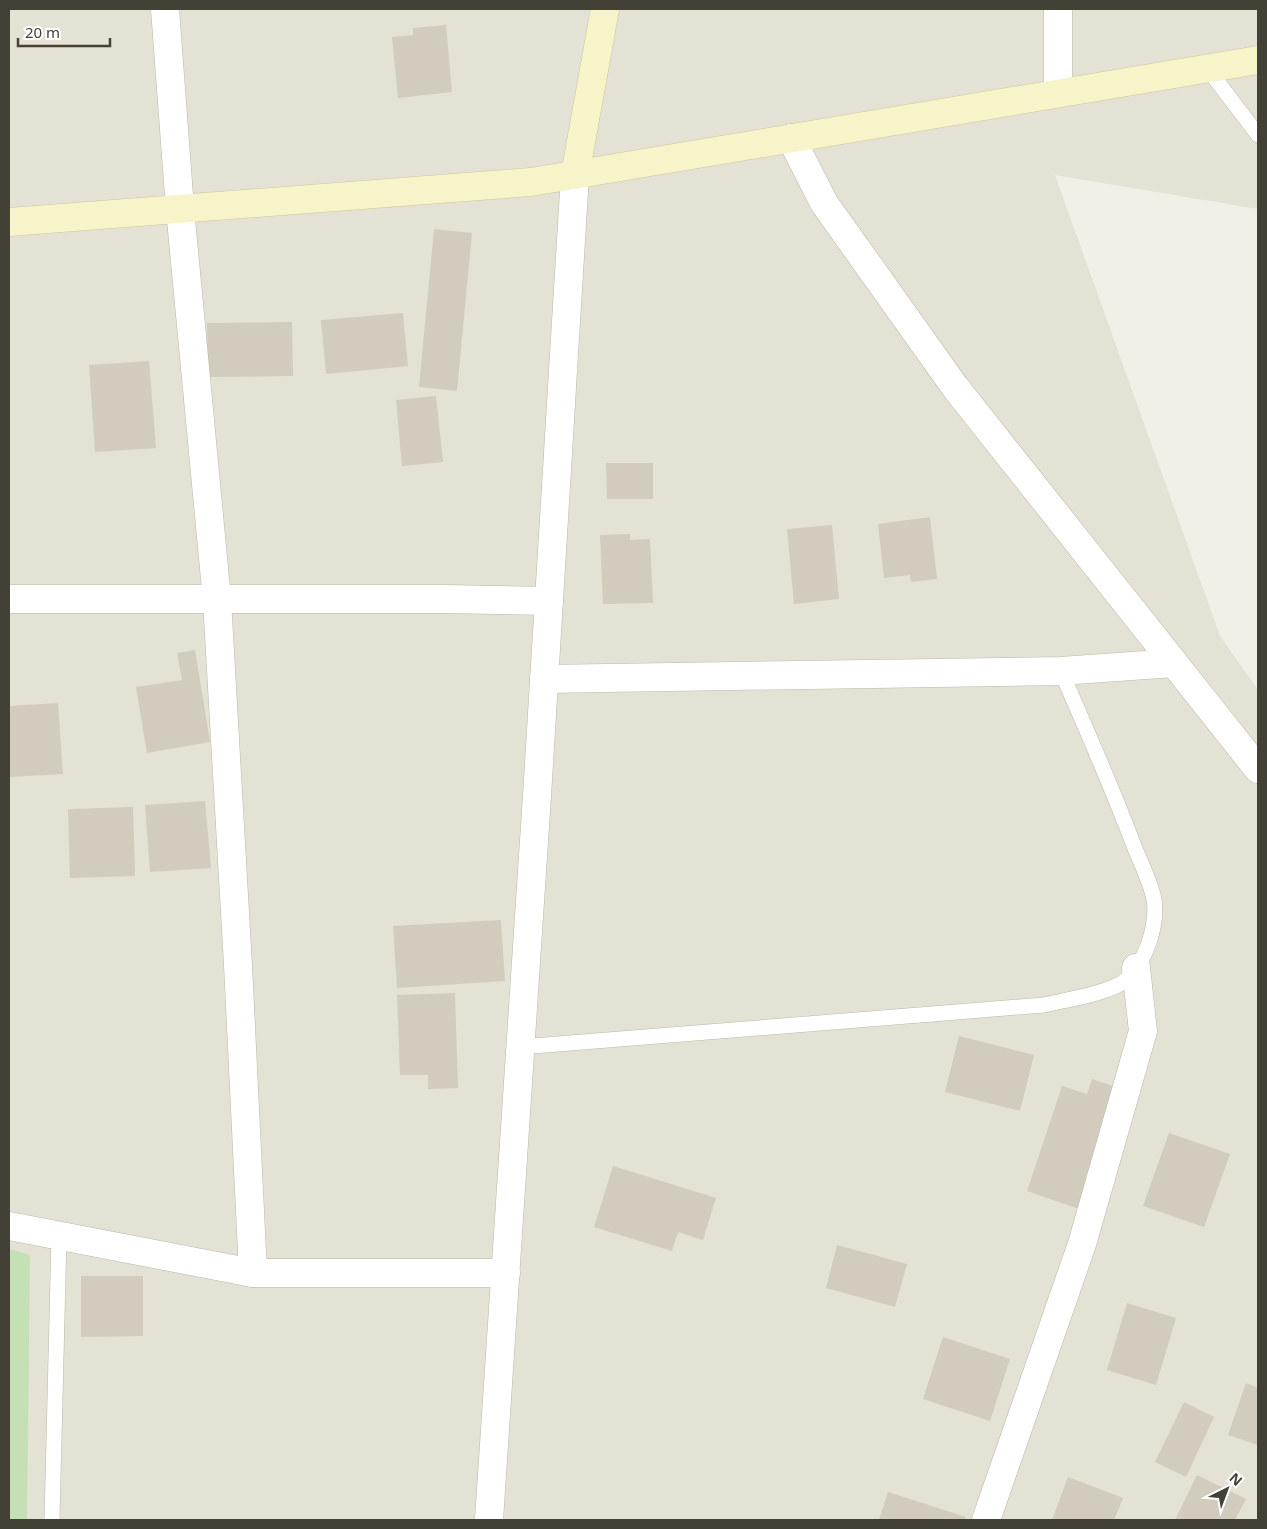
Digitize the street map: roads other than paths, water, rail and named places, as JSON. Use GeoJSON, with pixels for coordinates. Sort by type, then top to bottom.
{"type":"FeatureCollection","features":[{"type":"Feature","properties":{"kind":"main road"},"geometry":{"type":"LineString","coordinates":[[575,175],[605,9]]}},
{"type":"Feature","properties":{"kind":"main road"},"geometry":{"type":"LineString","coordinates":[[9,222],[531,182],[1258,60]]}},
{"type":"Feature","properties":{"kind":"street"},"geometry":{"type":"LineString","coordinates":[[165,9],[180,209],[217,600],[253,1273]]}},
{"type":"Feature","properties":{"kind":"street"},"geometry":{"type":"LineString","coordinates":[[1058,9],[1058,93]]}},
{"type":"Feature","properties":{"kind":"street"},"geometry":{"type":"LineString","coordinates":[[790,138],[824,203],[954,387],[1258,769]]}},
{"type":"Feature","properties":{"kind":"street"},"geometry":{"type":"LineString","coordinates":[[488,1520],[506,1273],[575,175]]}},
{"type":"Feature","properties":{"kind":"street"},"geometry":{"type":"LineString","coordinates":[[9,599],[446,599],[549,601]]}},
{"type":"Feature","properties":{"kind":"street"},"geometry":{"type":"LineString","coordinates":[[544,679],[1061,671],[1174,663]]}},
{"type":"Feature","properties":{"kind":"street"},"geometry":{"type":"LineString","coordinates":[[986,1520],[1082,1244],[1143,1031],[1136,968]]}},
{"type":"Feature","properties":{"kind":"street"},"geometry":{"type":"LineString","coordinates":[[9,1226],[253,1273],[506,1273]]}},
{"type":"Feature","properties":{"kind":"lane"},"geometry":{"type":"LineString","coordinates":[[1207,68],[1258,135]]}},
{"type":"Feature","properties":{"kind":"lane"},"geometry":{"type":"LineString","coordinates":[[520,1047],[1044,1005],[1114,987],[1126,980],[1144,955],[1149,941],[1154,920],[1154,899],[1123,814],[1061,671]]}},
{"type":"Feature","properties":{"kind":"lane"},"geometry":{"type":"LineString","coordinates":[[52,1520],[59,1236]]}}]}
